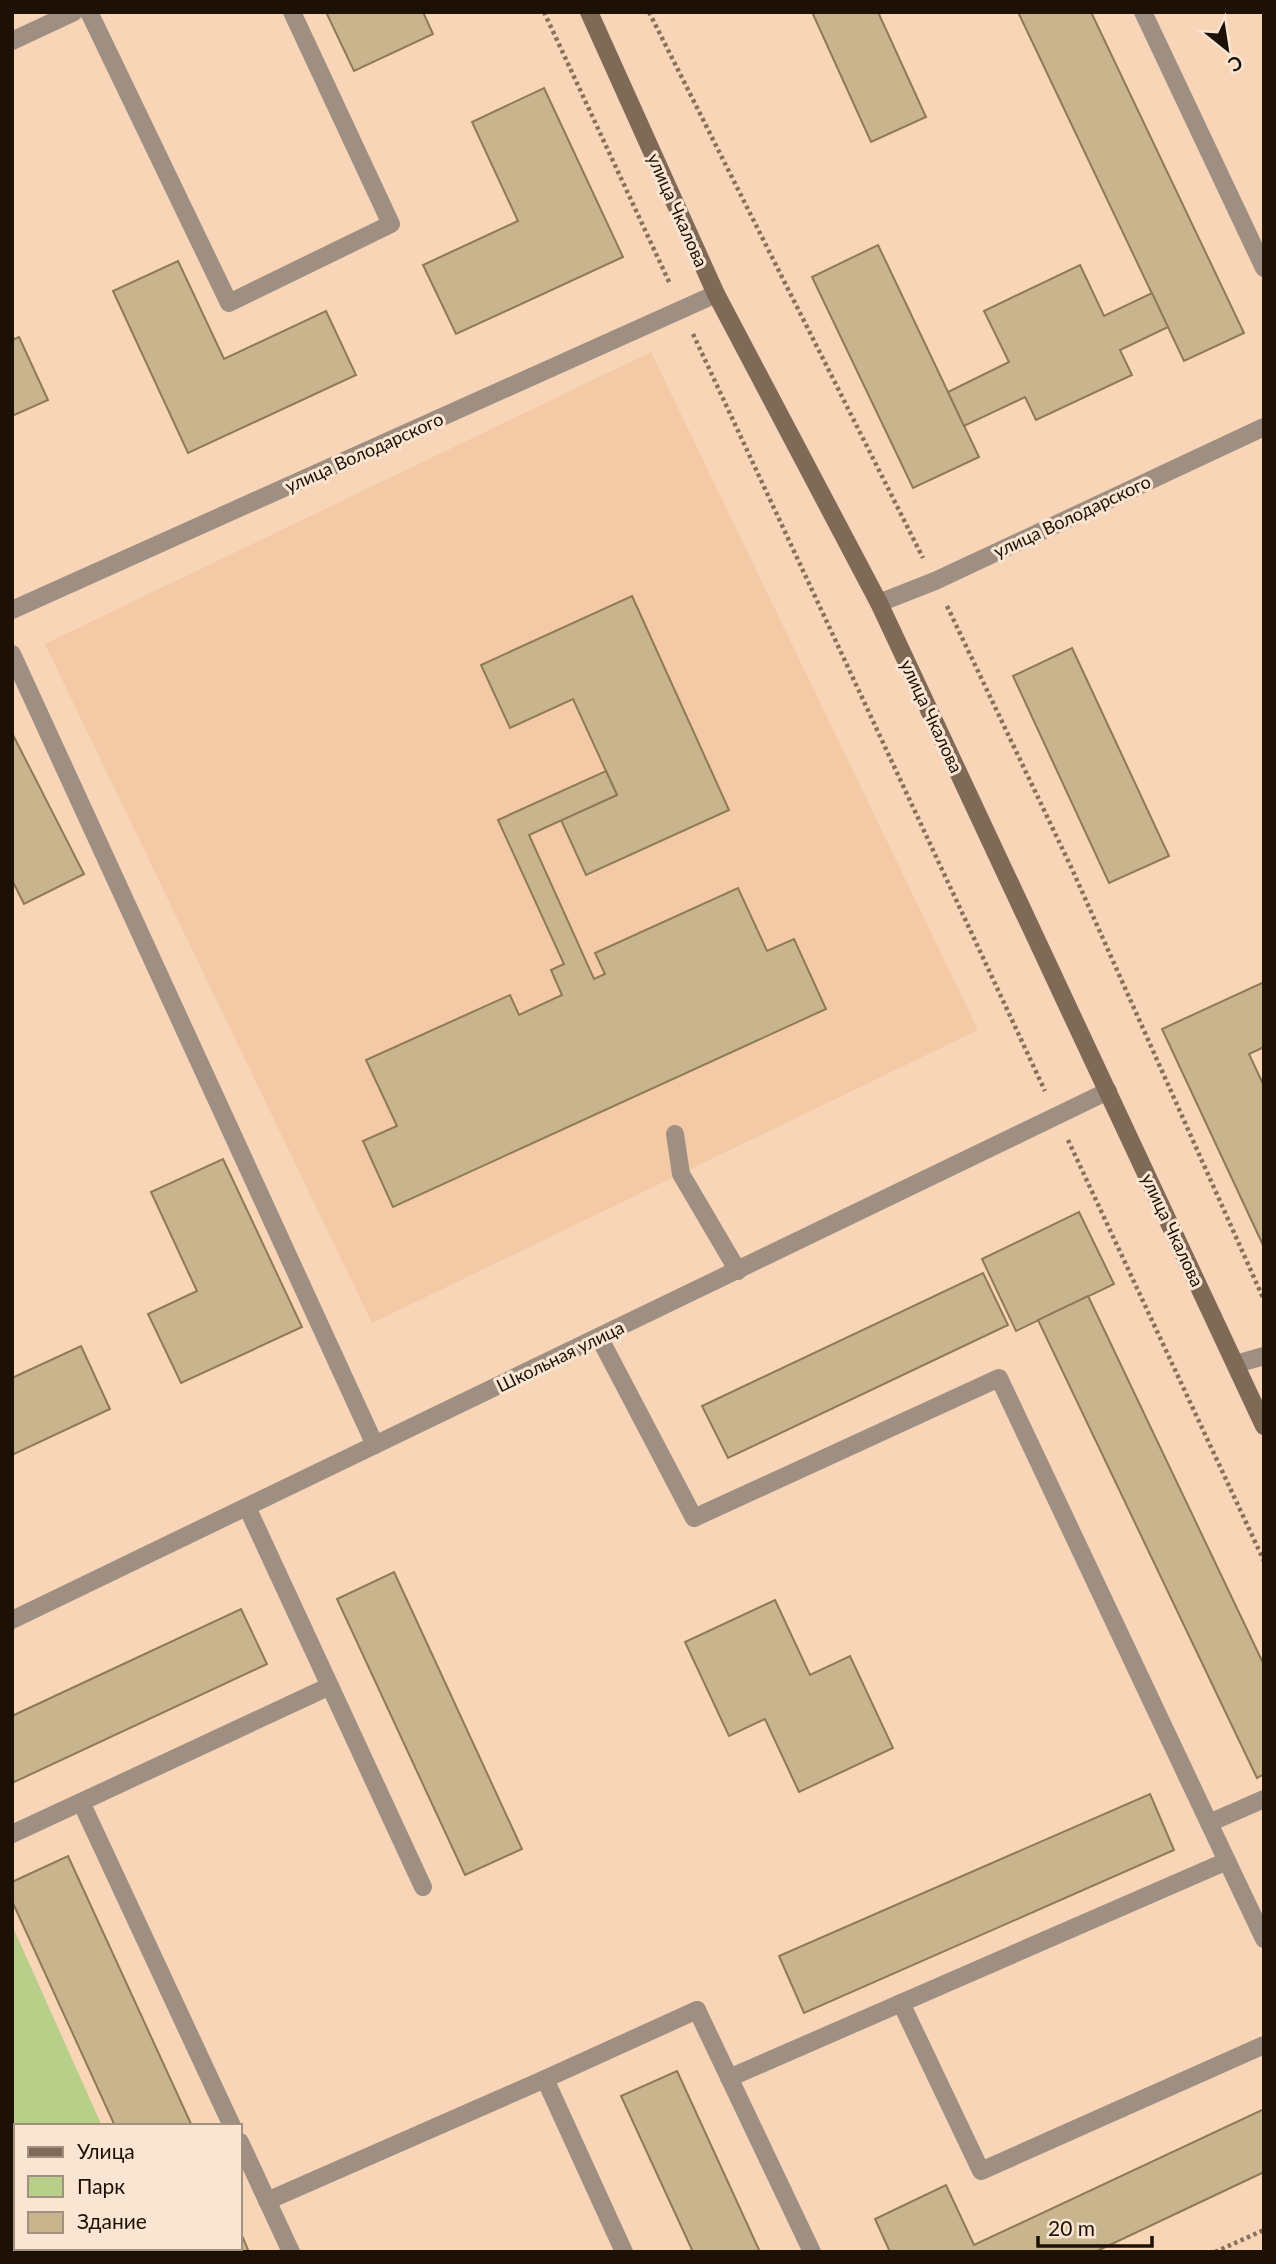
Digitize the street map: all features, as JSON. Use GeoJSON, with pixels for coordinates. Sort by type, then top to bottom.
{"type":"FeatureCollection","features":[{"type":"Feature","properties":{"kind":"street"},"geometry":{"type":"LineString","coordinates":[[12,41],[74,12]]}},
{"type":"Feature","properties":{"kind":"street"},"geometry":{"type":"LineString","coordinates":[[89,12],[229,303],[391,224],[292,12]]}},
{"type":"Feature","properties":{"kind":"street","name":"улица Чкалова"},"geometry":{"type":"LineString","coordinates":[[589,12],[716,294],[879,603],[1264,1426]]}},
{"type":"Feature","properties":{"kind":"street"},"geometry":{"type":"LineString","coordinates":[[1143,12],[1264,268]]}},
{"type":"Feature","properties":{"kind":"street","name":"улица Володарского"},"geometry":{"type":"LineString","coordinates":[[12,610],[716,294]]}},
{"type":"Feature","properties":{"kind":"street","name":"улица Володарского"},"geometry":{"type":"LineString","coordinates":[[879,603],[935,580],[1264,427]]}},
{"type":"Feature","properties":{"kind":"street"},"geometry":{"type":"LineString","coordinates":[[12,654],[375,1445]]}},
{"type":"Feature","properties":{"kind":"street","name":"Школьная улица"},"geometry":{"type":"LineString","coordinates":[[12,1620],[1108,1091]]}},
{"type":"Feature","properties":{"kind":"street"},"geometry":{"type":"LineString","coordinates":[[675,1133],[681,1174],[738,1271]]}},
{"type":"Feature","properties":{"kind":"street"},"geometry":{"type":"LineString","coordinates":[[599,1337],[694,1518],[999,1378],[1264,1939]]}},
{"type":"Feature","properties":{"kind":"street"},"geometry":{"type":"LineString","coordinates":[[1236,1364],[1264,1356]]}},
{"type":"Feature","properties":{"kind":"street"},"geometry":{"type":"LineString","coordinates":[[247,1507],[424,1888]]}},
{"type":"Feature","properties":{"kind":"street"},"geometry":{"type":"LineString","coordinates":[[12,1834],[330,1686]]}},
{"type":"Feature","properties":{"kind":"street"},"geometry":{"type":"LineString","coordinates":[[1209,1823],[1264,1799]]}},
{"type":"Feature","properties":{"kind":"street"},"geometry":{"type":"LineString","coordinates":[[81,1802],[231,2124]]}},
{"type":"Feature","properties":{"kind":"street"},"geometry":{"type":"LineString","coordinates":[[729,2078],[1227,1861]]}},
{"type":"Feature","properties":{"kind":"street"},"geometry":{"type":"LineString","coordinates":[[901,2003],[981,2171],[1264,2045]]}},
{"type":"Feature","properties":{"kind":"street"},"geometry":{"type":"LineString","coordinates":[[267,2201],[697,2011],[812,2252]]}},
{"type":"Feature","properties":{"kind":"street"},"geometry":{"type":"LineString","coordinates":[[545,2078],[624,2252]]}},
{"type":"Feature","properties":{"kind":"street"},"geometry":{"type":"LineString","coordinates":[[242,2146],[291,2252]]}},
{"type":"Feature","properties":{"kind":"path"},"geometry":{"type":"LineString","coordinates":[[544,12],[1264,1561]]}},
{"type":"Feature","properties":{"kind":"path"},"geometry":{"type":"LineString","coordinates":[[649,12],[935,580],[1072,869],[1264,1300]]}},
{"type":"Feature","properties":{"kind":"path"},"geometry":{"type":"LineString","coordinates":[[1215,2252],[1264,2230]]}},
{"type":"Feature","properties":{"kind":"shaded area"},"geometry":{"type":"Polygon","coordinates":[[[651,352],[978,1030],[372,1323],[45,644],[651,352]]]}},
{"type":"Feature","properties":{"kind":"green space"},"geometry":{"type":"Polygon","coordinates":[[[12,1925],[101,2124],[14,2124],[14,2206],[12,1925]]]}},
{"type":"Feature","properties":{"kind":"green space"},"geometry":{"type":"Polygon","coordinates":[[[35,2250],[159,2252],[36,2252],[35,2250]]]}},
{"type":"Feature","properties":{"kind":"building"},"geometry":{"type":"Polygon","coordinates":[[[326,12],[423,12],[433,34],[354,71],[326,12]]]}},
{"type":"Feature","properties":{"kind":"building"},"geometry":{"type":"Polygon","coordinates":[[[812,12],[878,12],[926,117],[871,142],[812,12]]]}},
{"type":"Feature","properties":{"kind":"building"},"geometry":{"type":"Polygon","coordinates":[[[1018,12],[1091,12],[1244,333],[1184,361],[1018,12]]]}},
{"type":"Feature","properties":{"kind":"building"},"geometry":{"type":"Polygon","coordinates":[[[544,88],[623,257],[456,334],[423,265],[518,221],[472,122],[544,88]]]}},
{"type":"Feature","properties":{"kind":"building"},"geometry":{"type":"Polygon","coordinates":[[[878,245],[979,457],[913,488],[812,277],[878,245]]]}},
{"type":"Feature","properties":{"kind":"building"},"geometry":{"type":"Polygon","coordinates":[[[178,261],[224,359],[326,311],[356,375],[188,453],[113,291],[178,261]]]}},
{"type":"Feature","properties":{"kind":"building"},"geometry":{"type":"Polygon","coordinates":[[[1080,265],[1104,316],[1152,293],[1168,327],[1120,350],[1132,375],[1036,420],[1025,397],[964,426],[948,392],[1009,362],[984,311],[1080,265]]]}},
{"type":"Feature","properties":{"kind":"building"},"geometry":{"type":"Polygon","coordinates":[[[19,337],[48,400],[12,416],[12,340],[19,337]]]}},
{"type":"Feature","properties":{"kind":"building"},"geometry":{"type":"Polygon","coordinates":[[[632,596],[729,810],[586,875],[561,820],[617,795],[573,699],[510,728],[481,665],[632,596]]]}},
{"type":"Feature","properties":{"kind":"building"},"geometry":{"type":"Polygon","coordinates":[[[1072,648],[1169,856],[1109,883],[1013,676],[1072,648]]]}},
{"type":"Feature","properties":{"kind":"building"},"geometry":{"type":"Polygon","coordinates":[[[12,733],[84,874],[24,904],[12,880],[12,733]]]}},
{"type":"Feature","properties":{"kind":"building"},"geometry":{"type":"Polygon","coordinates":[[[606,771],[617,795],[529,835],[594,979],[605,974],[595,953],[738,888],[767,951],[794,939],[826,1009],[393,1207],[363,1141],[397,1126],[366,1060],[510,995],[519,1015],[562,995],[551,970],[564,964],[498,820],[606,771]]]}},
{"type":"Feature","properties":{"kind":"building"},"geometry":{"type":"Polygon","coordinates":[[[1264,982],[1264,1047],[1249,1054],[1264,1086],[1263,1245],[1162,1029],[1264,982]]]}},
{"type":"Feature","properties":{"kind":"building"},"geometry":{"type":"Polygon","coordinates":[[[223,1159],[302,1327],[181,1383],[148,1314],[197,1291],[151,1192],[223,1159]]]}},
{"type":"Feature","properties":{"kind":"building"},"geometry":{"type":"Polygon","coordinates":[[[1079,1212],[1114,1284],[1016,1331],[982,1259],[1079,1212]]]}},
{"type":"Feature","properties":{"kind":"building"},"geometry":{"type":"Polygon","coordinates":[[[983,1273],[1008,1325],[728,1458],[702,1406],[983,1273]]]}},
{"type":"Feature","properties":{"kind":"building"},"geometry":{"type":"Polygon","coordinates":[[[1088,1296],[1264,1665],[1264,1774],[1257,1778],[1038,1320],[1088,1296]]]}},
{"type":"Feature","properties":{"kind":"building"},"geometry":{"type":"Polygon","coordinates":[[[81,1346],[110,1409],[12,1455],[12,1378],[81,1346]]]}},
{"type":"Feature","properties":{"kind":"building"},"geometry":{"type":"Polygon","coordinates":[[[394,1572],[522,1849],[465,1875],[337,1599],[394,1572]]]}},
{"type":"Feature","properties":{"kind":"building"},"geometry":{"type":"Polygon","coordinates":[[[775,1600],[810,1675],[850,1656],[893,1748],[799,1792],[765,1719],[729,1736],[685,1642],[775,1600]]]}},
{"type":"Feature","properties":{"kind":"building"},"geometry":{"type":"Polygon","coordinates":[[[241,1609],[267,1664],[12,1783],[12,1716],[241,1609]]]}},
{"type":"Feature","properties":{"kind":"building"},"geometry":{"type":"Polygon","coordinates":[[[1150,1794],[1174,1850],[804,2013],[779,1956],[1150,1794]]]}},
{"type":"Feature","properties":{"kind":"building"},"geometry":{"type":"Polygon","coordinates":[[[68,1856],[191,2124],[114,2124],[12,1901],[12,1882],[68,1856]]]}},
{"type":"Feature","properties":{"kind":"building"},"geometry":{"type":"Polygon","coordinates":[[[677,2071],[760,2252],[693,2252],[621,2096],[677,2071]]]}},
{"type":"Feature","properties":{"kind":"building"},"geometry":{"type":"Polygon","coordinates":[[[1264,2109],[1264,2172],[1095,2252],[890,2252],[875,2219],[946,2185],[974,2245],[1264,2109]]]}},
{"type":"Feature","properties":{"kind":"building"},"geometry":{"type":"Polygon","coordinates":[[[242,2236],[249,2252],[172,2252],[242,2250],[242,2236]]]}}]}
